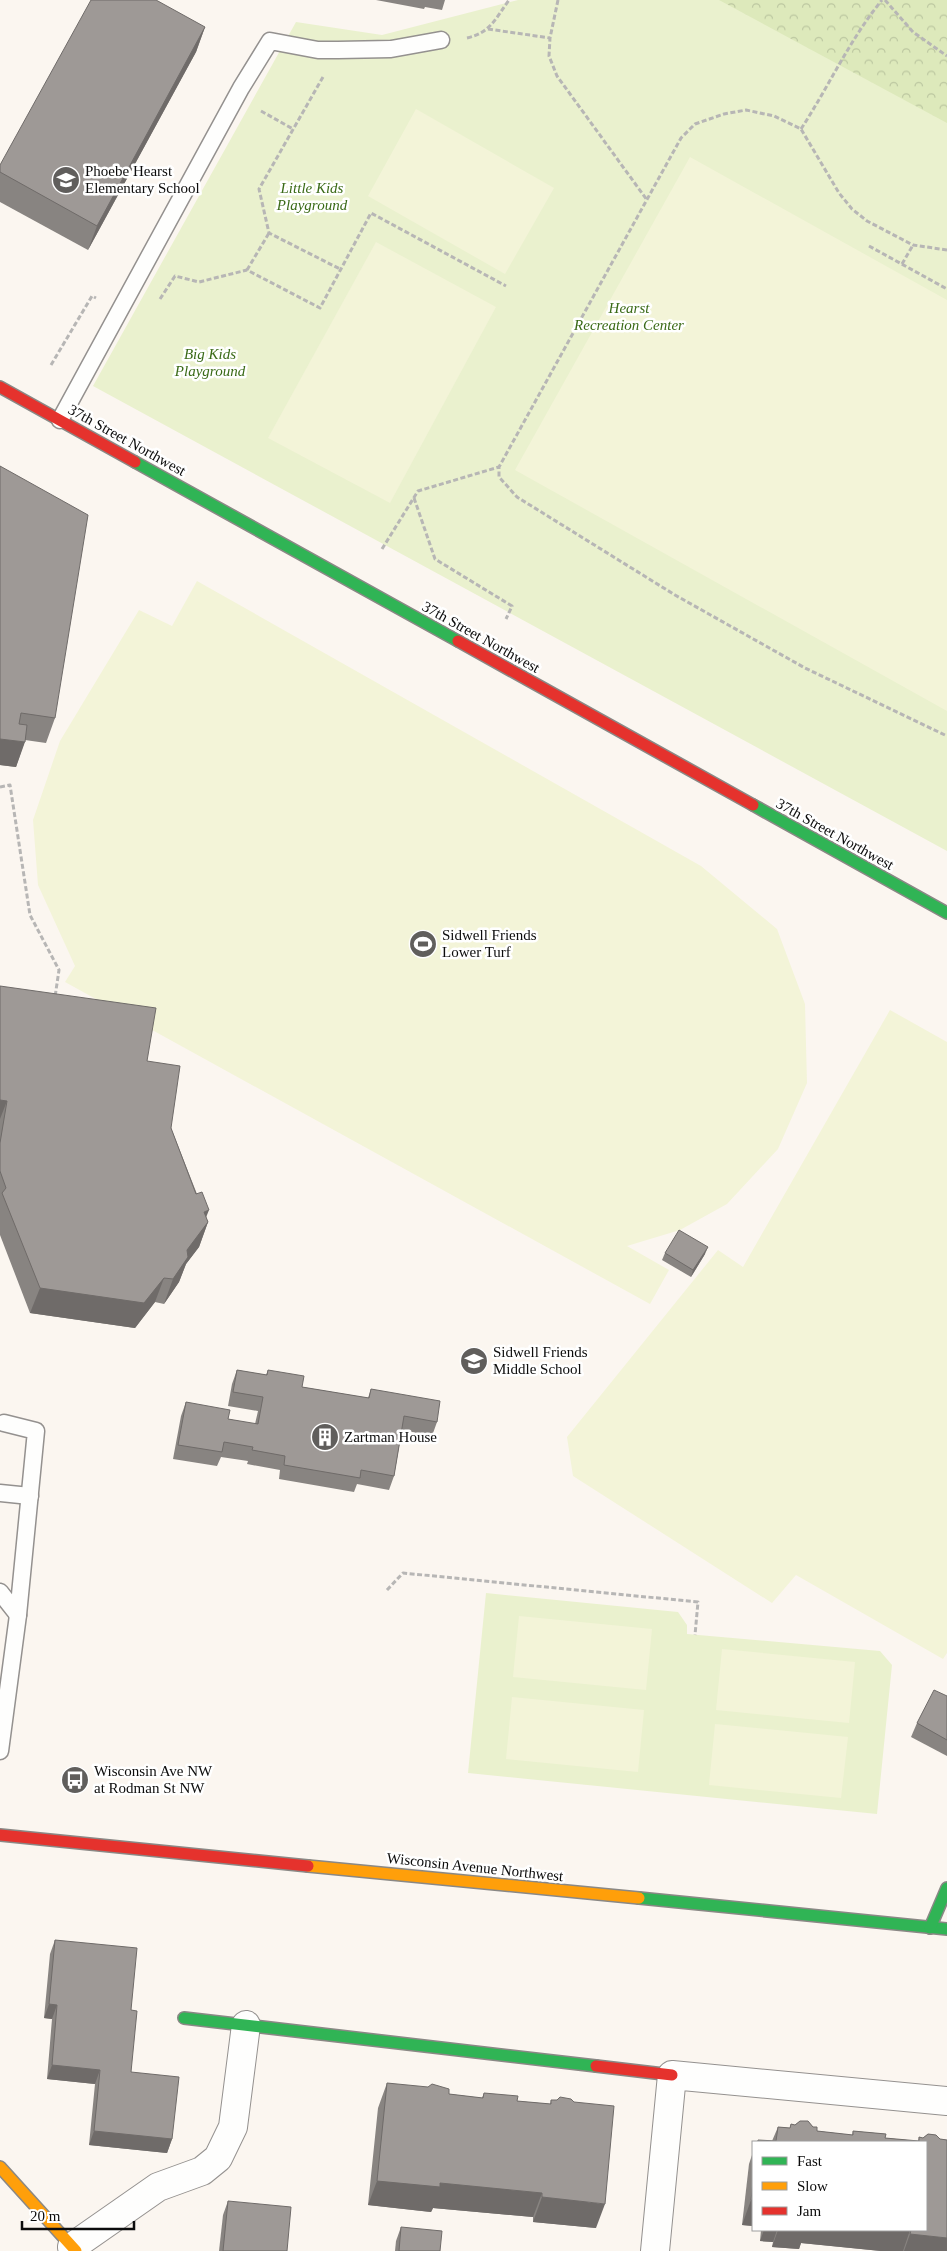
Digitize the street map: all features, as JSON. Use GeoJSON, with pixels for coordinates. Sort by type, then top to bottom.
{"type":"FeatureCollection","features":[{"type":"Feature","properties":{"kind":"street","name":"37th Street Northwest"},"geometry":{"type":"LineString","coordinates":[[0,387],[947,913]]}},
{"type":"Feature","properties":{"kind":"street","name":"Wisconsin Avenue Northwest"},"geometry":{"type":"LineString","coordinates":[[0,1835],[947,1930]]}},
{"type":"Feature","properties":{"kind":"street"},"geometry":{"type":"LineString","coordinates":[[930,1928],[947,1888]]}},
{"type":"Feature","properties":{"kind":"street"},"geometry":{"type":"LineString","coordinates":[[184,2018],[672,2076],[947,2101]]}},
{"type":"Feature","properties":{"kind":"street"},"geometry":{"type":"LineString","coordinates":[[0,2167],[74,2249],[158,2187],[202,2171],[218,2158],[233,2127],[246,2025]]}},
{"type":"Feature","properties":{"kind":"street"},"geometry":{"type":"LineString","coordinates":[[655,2251],[672,2076]]}},
{"type":"Feature","properties":{"kind":"lane"},"geometry":{"type":"LineString","coordinates":[[60,420],[242,88],[270,41],[318,50],[338,50],[391,49],[441,40]]}},
{"type":"Feature","properties":{"kind":"lane"},"geometry":{"type":"LineString","coordinates":[[0,1751],[18,1615],[36,1431],[4,1423]]}},
{"type":"Feature","properties":{"kind":"lane"},"geometry":{"type":"LineString","coordinates":[[0,1493],[30,1496]]}},
{"type":"Feature","properties":{"kind":"lane"},"geometry":{"type":"LineString","coordinates":[[0,1592],[18,1615]]}},
{"type":"Feature","properties":{"kind":"path"},"geometry":{"type":"LineString","coordinates":[[441,40],[457,40],[480,35],[487,29],[509,0]]}},
{"type":"Feature","properties":{"kind":"path"},"geometry":{"type":"LineString","coordinates":[[558,0],[550,38],[549,56],[557,76],[647,200]]}},
{"type":"Feature","properties":{"kind":"path"},"geometry":{"type":"LineString","coordinates":[[801,129],[822,96],[862,24],[884,0],[913,32],[947,56]]}},
{"type":"Feature","properties":{"kind":"path"},"geometry":{"type":"LineString","coordinates":[[487,29],[550,38]]}},
{"type":"Feature","properties":{"kind":"path"},"geometry":{"type":"LineString","coordinates":[[247,270],[268,233],[260,189],[338,50]]}},
{"type":"Feature","properties":{"kind":"path"},"geometry":{"type":"LineString","coordinates":[[242,88],[258,110],[293,129]]}},
{"type":"Feature","properties":{"kind":"path"},"geometry":{"type":"LineString","coordinates":[[947,250],[913,245],[867,221],[852,209],[839,193],[801,129],[774,116],[746,110],[724,114],[695,124],[681,138],[500,467],[498,477],[517,497],[674,596],[805,668],[947,736]]}},
{"type":"Feature","properties":{"kind":"path"},"geometry":{"type":"LineString","coordinates":[[159,301],[175,276],[199,282],[247,270],[320,308],[371,213],[506,286]]}},
{"type":"Feature","properties":{"kind":"path"},"geometry":{"type":"LineString","coordinates":[[268,233],[340,269]]}},
{"type":"Feature","properties":{"kind":"path"},"geometry":{"type":"LineString","coordinates":[[902,264],[913,245]]}},
{"type":"Feature","properties":{"kind":"path"},"geometry":{"type":"LineString","coordinates":[[869,246],[947,290]]}},
{"type":"Feature","properties":{"kind":"path"},"geometry":{"type":"LineString","coordinates":[[51,365],[92,296],[99,300]]}},
{"type":"Feature","properties":{"kind":"path"},"geometry":{"type":"LineString","coordinates":[[382,549],[418,491],[500,467]]}},
{"type":"Feature","properties":{"kind":"path"},"geometry":{"type":"LineString","coordinates":[[414,498],[435,559],[512,606],[506,619]]}},
{"type":"Feature","properties":{"kind":"path"},"geometry":{"type":"LineString","coordinates":[[0,787],[10,785],[30,915],[60,970],[54,1001]]}},
{"type":"Feature","properties":{"kind":"path"},"geometry":{"type":"LineString","coordinates":[[387,1590],[403,1573],[698,1602],[695,1635]]}},
{"type":"Feature","properties":{"kind":"green space","name":"Hearst Recreation Center"},"geometry":{"type":"Polygon","coordinates":[[[518,0],[719,0],[947,123],[947,851],[93,386],[296,22],[382,35],[518,0]]]}},
{"type":"Feature","properties":{"kind":"green space"},"geometry":{"type":"Polygon","coordinates":[[[615,0],[947,0],[947,169],[615,0]]]}},
{"type":"Feature","properties":{"kind":"green space"},"geometry":{"type":"Polygon","coordinates":[[[416,109],[554,188],[505,274],[368,196],[416,109]]]}},
{"type":"Feature","properties":{"kind":"green space"},"geometry":{"type":"Polygon","coordinates":[[[690,157],[947,300],[947,711],[515,470],[690,157]]]}},
{"type":"Feature","properties":{"kind":"green space"},"geometry":{"type":"Polygon","coordinates":[[[376,242],[496,307],[390,503],[268,438],[376,242]]]}},
{"type":"Feature","properties":{"kind":"green space"},"geometry":{"type":"Polygon","coordinates":[[[197,581],[701,866],[777,929],[805,1004],[807,1083],[778,1149],[727,1204],[680,1230],[627,1246],[669,1270],[650,1304],[65,982],[75,966],[38,885],[33,820],[60,741],[139,610],[172,626],[197,581]]]}},
{"type":"Feature","properties":{"kind":"green space"},"geometry":{"type":"Polygon","coordinates":[[[890,1010],[947,1042],[947,1653],[943,1659],[796,1575],[772,1603],[573,1476],[567,1437],[718,1250],[743,1267],[890,1010]]]}},
{"type":"Feature","properties":{"kind":"green space"},"geometry":{"type":"Polygon","coordinates":[[[486,1593],[678,1612],[687,1625],[687,1634],[880,1651],[892,1665],[877,1814],[468,1773],[486,1593]]]}},
{"type":"Feature","properties":{"kind":"green space"},"geometry":{"type":"Polygon","coordinates":[[[519,1616],[652,1629],[646,1690],[513,1677],[519,1616]]]}},
{"type":"Feature","properties":{"kind":"green space"},"geometry":{"type":"Polygon","coordinates":[[[722,1649],[855,1662],[849,1723],[716,1710],[722,1649]]]}},
{"type":"Feature","properties":{"kind":"green space"},"geometry":{"type":"Polygon","coordinates":[[[512,1697],[644,1710],[638,1772],[506,1759],[512,1697]]]}},
{"type":"Feature","properties":{"kind":"green space"},"geometry":{"type":"Polygon","coordinates":[[[715,1724],[848,1737],[841,1798],[709,1785],[715,1724]]]}},
{"type":"Feature","properties":{"kind":"building"},"geometry":{"type":"Polygon","coordinates":[[[91,0],[156,0],[205,27],[97,226],[0,172],[0,165],[91,0]]]}},
{"type":"Feature","properties":{"kind":"building"},"geometry":{"type":"Polygon","coordinates":[[[0,466],[88,515],[55,718],[21,713],[19,724],[27,725],[25,742],[0,739],[0,466]]]}},
{"type":"Feature","properties":{"kind":"building"},"geometry":{"type":"Polygon","coordinates":[[[0,986],[156,1008],[147,1061],[180,1066],[171,1128],[196,1194],[202,1192],[209,1210],[204,1212],[208,1222],[187,1250],[188,1257],[173,1279],[164,1278],[144,1303],[40,1288],[2,1193],[6,1188],[0,1171],[0,1143],[7,1101],[0,1100],[0,986]]]}},
{"type":"Feature","properties":{"kind":"building"},"geometry":{"type":"Polygon","coordinates":[[[679,1230],[708,1247],[693,1270],[665,1253],[679,1230]]]}},
{"type":"Feature","properties":{"kind":"building","name":"Zartman House"},"geometry":{"type":"Polygon","coordinates":[[[237,1370],[267,1375],[268,1370],[304,1376],[302,1387],[369,1398],[371,1389],[440,1401],[437,1422],[404,1416],[394,1476],[361,1470],[360,1478],[284,1465],[285,1456],[252,1450],[253,1447],[224,1442],[222,1452],[178,1445],[186,1402],[230,1410],[228,1419],[258,1424],[263,1397],[233,1392],[237,1370]]]}},
{"type":"Feature","properties":{"kind":"building"},"geometry":{"type":"Polygon","coordinates":[[[934,1690],[947,1696],[947,1740],[917,1723],[934,1690]]]}},
{"type":"Feature","properties":{"kind":"building"},"geometry":{"type":"Polygon","coordinates":[[[55,1940],[137,1948],[131,2010],[137,2011],[131,2072],[179,2077],[172,2139],[94,2131],[100,2070],[52,2065],[57,2005],[49,2004],[55,1940]]]}},
{"type":"Feature","properties":{"kind":"building"},"geometry":{"type":"Polygon","coordinates":[[[387,2083],[428,2087],[432,2084],[449,2089],[449,2094],[483,2098],[484,2093],[518,2096],[517,2101],[551,2104],[551,2100],[557,2100],[560,2097],[571,2099],[574,2102],[614,2106],[605,2204],[542,2197],[542,2193],[440,2183],[440,2187],[377,2181],[387,2083]]]}},
{"type":"Feature","properties":{"kind":"building"},"geometry":{"type":"Polygon","coordinates":[[[800,2121],[808,2121],[813,2127],[817,2127],[817,2131],[853,2135],[853,2131],[886,2134],[885,2138],[919,2141],[776,2141],[778,2127],[790,2128],[791,2124],[795,2125],[800,2121]]]}},
{"type":"Feature","properties":{"kind":"building"},"geometry":{"type":"Polygon","coordinates":[[[928,2134],[936,2135],[940,2139],[947,2140],[947,2238],[910,2234],[911,2231],[927,2231],[927,2141],[919,2141],[919,2137],[923,2138],[928,2134]]]}},
{"type":"Feature","properties":{"kind":"building"},"geometry":{"type":"Polygon","coordinates":[[[228,2201],[291,2207],[287,2251],[223,2251],[228,2201]]]}},
{"type":"Feature","properties":{"kind":"building"},"geometry":{"type":"Polygon","coordinates":[[[401,2227],[442,2231],[440,2251],[399,2251],[401,2227]]]}},
{"type":"Feature","properties":{"kind":"traffic: fast"},"geometry":{"type":"LineString","coordinates":[[135,462],[458,641]]}},
{"type":"Feature","properties":{"kind":"traffic: fast"},"geometry":{"type":"LineString","coordinates":[[753,805],[947,913]]}},
{"type":"Feature","properties":{"kind":"traffic: fast"},"geometry":{"type":"LineString","coordinates":[[930,1928],[947,1888]]}},
{"type":"Feature","properties":{"kind":"traffic: fast"},"geometry":{"type":"LineString","coordinates":[[639,1898],[947,1929]]}},
{"type":"Feature","properties":{"kind":"traffic: fast"},"geometry":{"type":"LineString","coordinates":[[184,2018],[596,2066]]}},
{"type":"Feature","properties":{"kind":"traffic: slow"},"geometry":{"type":"LineString","coordinates":[[308,1866],[639,1898]]}},
{"type":"Feature","properties":{"kind":"traffic: slow"},"geometry":{"type":"LineString","coordinates":[[0,2167],[76,2251]]}},
{"type":"Feature","properties":{"kind":"traffic: jam"},"geometry":{"type":"LineString","coordinates":[[0,387],[135,462]]}},
{"type":"Feature","properties":{"kind":"traffic: jam"},"geometry":{"type":"LineString","coordinates":[[458,641],[753,805]]}},
{"type":"Feature","properties":{"kind":"traffic: jam"},"geometry":{"type":"LineString","coordinates":[[0,1835],[308,1866]]}},
{"type":"Feature","properties":{"kind":"traffic: jam"},"geometry":{"type":"LineString","coordinates":[[596,2066],[672,2075]]}},
{"type":"Feature","properties":{"kind":"place","name":"Phoebe Hearst Elementary School"},"geometry":{"type":"Point","coordinates":[66,180]}},
{"type":"Feature","properties":{"kind":"place","name":"Sidwell Friends Lower Turf"},"geometry":{"type":"Point","coordinates":[423,944]}},
{"type":"Feature","properties":{"kind":"place","name":"Sidwell Friends Middle School"},"geometry":{"type":"Point","coordinates":[474,1361]}},
{"type":"Feature","properties":{"kind":"place","name":"Zartman House"},"geometry":{"type":"Point","coordinates":[325,1437]}},
{"type":"Feature","properties":{"kind":"place","name":"Wisconsin Ave NW at Rodman St NW"},"geometry":{"type":"Point","coordinates":[75,1780]}},
{"type":"Feature","properties":{"kind":"park label","name":"Little Kids Playground"},"geometry":{"type":"Point","coordinates":[312,196]}},
{"type":"Feature","properties":{"kind":"park label","name":"Big Kids Playground"},"geometry":{"type":"Point","coordinates":[210,362]}}]}
